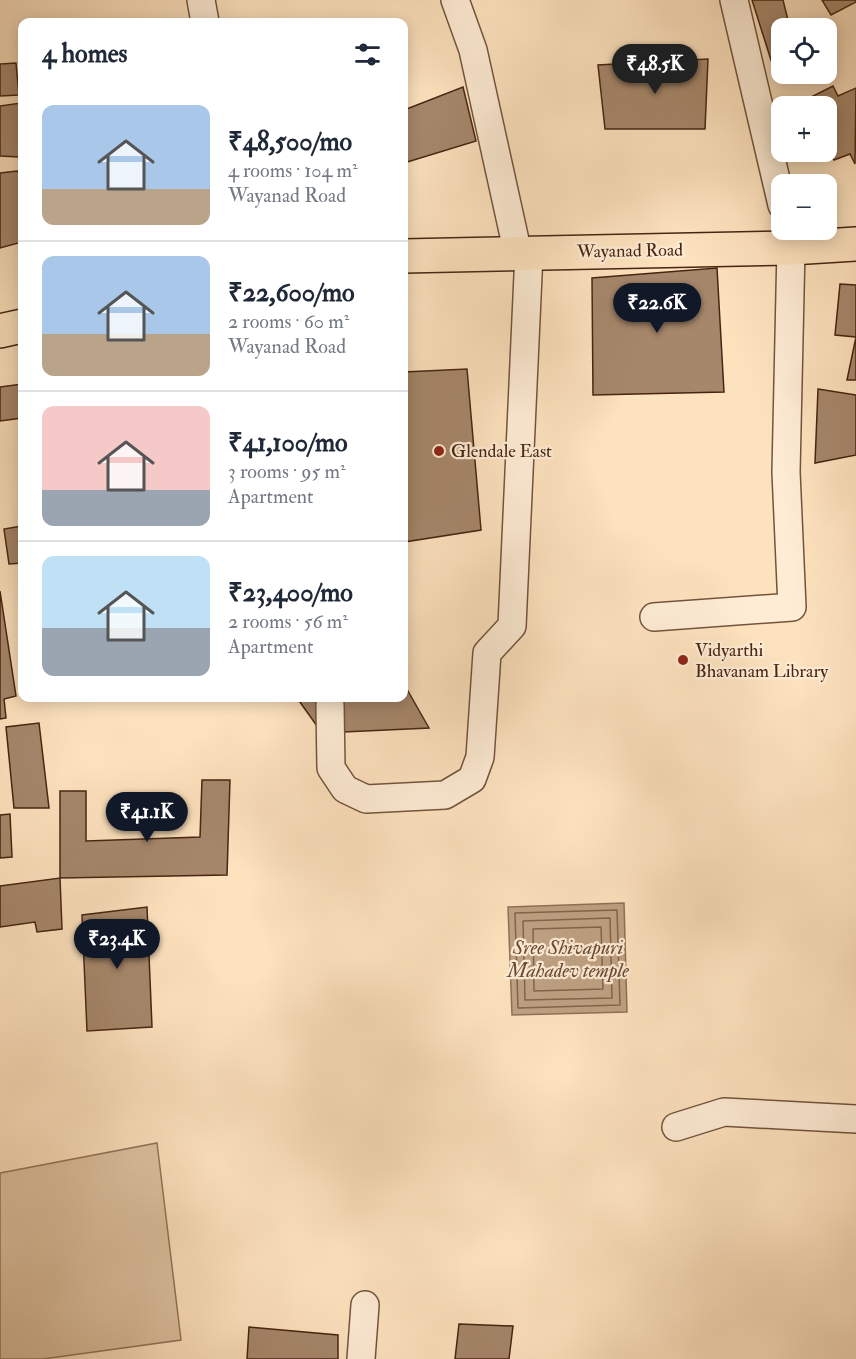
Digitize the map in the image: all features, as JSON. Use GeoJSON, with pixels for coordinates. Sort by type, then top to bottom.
{"type":"FeatureCollection","features":[{"type":"Feature","properties":{"kind":"main road","name":"Wayanad Road"},"geometry":{"type":"LineString","coordinates":[[408,256],[524,253],[771,240]]}},
{"type":"Feature","properties":{"kind":"main road","name":"Wayanad Road"},"geometry":{"type":"LineString","coordinates":[[802,240],[856,244]]}},
{"type":"Feature","properties":{"kind":"main road"},"geometry":{"type":"LineString","coordinates":[[0,331],[18,327]]}},
{"type":"Feature","properties":{"kind":"street"},"geometry":{"type":"LineString","coordinates":[[201,0],[204,18]]}},
{"type":"Feature","properties":{"kind":"street"},"geometry":{"type":"LineString","coordinates":[[330,705],[331,768],[345,789],[366,799],[444,795],[472,780],[480,758],[487,653],[512,626],[524,253],[473,50],[455,0]]}},
{"type":"Feature","properties":{"kind":"street"},"geometry":{"type":"LineString","coordinates":[[734,0],[775,174]]}},
{"type":"Feature","properties":{"kind":"street"},"geometry":{"type":"LineString","coordinates":[[654,616],[792,607],[786,472],[789,240]]}},
{"type":"Feature","properties":{"kind":"street"},"geometry":{"type":"LineString","coordinates":[[676,1127],[724,1112],[856,1119]]}},
{"type":"Feature","properties":{"kind":"street"},"geometry":{"type":"LineString","coordinates":[[361,1359],[365,1305]]}},
{"type":"Feature","properties":{"kind":"shaded area"},"geometry":{"type":"Polygon","coordinates":[[[157,1143],[181,1340],[43,1359],[0,1359],[0,1173],[157,1143]]]}},
{"type":"Feature","properties":{"kind":"water","name":"Sree Shivapuri Mahadev temple"},"geometry":{"type":"Polygon","coordinates":[[[624,903],[627,1012],[512,1015],[508,907],[624,903]]]}},
{"type":"Feature","properties":{"kind":"building"},"geometry":{"type":"Polygon","coordinates":[[[752,0],[783,0],[788,18],[771,18],[771,60],[752,0]]]}},
{"type":"Feature","properties":{"kind":"building"},"geometry":{"type":"Polygon","coordinates":[[[822,0],[856,0],[856,2],[831,15],[822,0]]]}},
{"type":"Feature","properties":{"kind":"building"},"geometry":{"type":"Polygon","coordinates":[[[708,59],[705,129],[605,129],[598,65],[708,59]]]}},
{"type":"Feature","properties":{"kind":"building"},"geometry":{"type":"Polygon","coordinates":[[[16,63],[18,95],[0,96],[0,64],[16,63]]]}},
{"type":"Feature","properties":{"kind":"building"},"geometry":{"type":"Polygon","coordinates":[[[833,86],[838,96],[856,88],[855,164],[850,154],[837,159],[837,96],[813,96],[833,86]]]}},
{"type":"Feature","properties":{"kind":"building"},"geometry":{"type":"Polygon","coordinates":[[[463,87],[476,141],[408,162],[408,108],[463,87]]]}},
{"type":"Feature","properties":{"kind":"building"},"geometry":{"type":"Polygon","coordinates":[[[18,103],[18,157],[0,156],[0,106],[18,103]]]}},
{"type":"Feature","properties":{"kind":"building"},"geometry":{"type":"Polygon","coordinates":[[[18,172],[18,243],[0,248],[0,173],[18,172]]]}},
{"type":"Feature","properties":{"kind":"building"},"geometry":{"type":"Polygon","coordinates":[[[717,268],[724,392],[593,395],[592,278],[717,268]]]}},
{"type":"Feature","properties":{"kind":"building"},"geometry":{"type":"Polygon","coordinates":[[[840,284],[856,285],[856,337],[835,335],[840,284]]]}},
{"type":"Feature","properties":{"kind":"building"},"geometry":{"type":"Polygon","coordinates":[[[856,337],[856,380],[847,380],[856,337]]]}},
{"type":"Feature","properties":{"kind":"building","name":"Glendale East"},"geometry":{"type":"Polygon","coordinates":[[[467,369],[481,530],[408,541],[408,372],[467,369]]]}},
{"type":"Feature","properties":{"kind":"building"},"geometry":{"type":"Polygon","coordinates":[[[18,385],[18,419],[0,421],[0,387],[18,385]]]}},
{"type":"Feature","properties":{"kind":"building"},"geometry":{"type":"Polygon","coordinates":[[[818,389],[856,395],[856,455],[815,463],[818,389]]]}},
{"type":"Feature","properties":{"kind":"building"},"geometry":{"type":"Polygon","coordinates":[[[18,527],[18,563],[9,564],[4,529],[18,527]]]}},
{"type":"Feature","properties":{"kind":"building"},"geometry":{"type":"Polygon","coordinates":[[[0,591],[16,696],[4,699],[6,718],[0,719],[0,591]]]}},
{"type":"Feature","properties":{"kind":"building"},"geometry":{"type":"Polygon","coordinates":[[[408,691],[429,728],[322,733],[300,702],[408,702],[408,691]]]}},
{"type":"Feature","properties":{"kind":"building"},"geometry":{"type":"Polygon","coordinates":[[[39,723],[49,808],[14,808],[6,727],[39,723]]]}},
{"type":"Feature","properties":{"kind":"building"},"geometry":{"type":"Polygon","coordinates":[[[202,780],[230,780],[227,875],[60,878],[60,791],[86,791],[86,841],[200,837],[202,780]]]}},
{"type":"Feature","properties":{"kind":"building"},"geometry":{"type":"Polygon","coordinates":[[[10,814],[12,857],[0,858],[0,815],[10,814]]]}},
{"type":"Feature","properties":{"kind":"building"},"geometry":{"type":"Polygon","coordinates":[[[60,878],[62,929],[37,932],[35,922],[0,927],[0,886],[60,878]]]}},
{"type":"Feature","properties":{"kind":"building"},"geometry":{"type":"Polygon","coordinates":[[[147,907],[152,1027],[87,1031],[82,915],[147,907]]]}},
{"type":"Feature","properties":{"kind":"building"},"geometry":{"type":"Polygon","coordinates":[[[459,1324],[513,1326],[509,1359],[455,1359],[459,1324]]]}},
{"type":"Feature","properties":{"kind":"building"},"geometry":{"type":"Polygon","coordinates":[[[249,1327],[338,1335],[338,1359],[247,1359],[249,1327]]]}},
{"type":"Feature","properties":{"kind":"place","name":"Glendale East"},"geometry":{"type":"Point","coordinates":[439,451]}},
{"type":"Feature","properties":{"kind":"place","name":"Vidyarthi Bhavanam Library"},"geometry":{"type":"Point","coordinates":[683,660]}}]}
